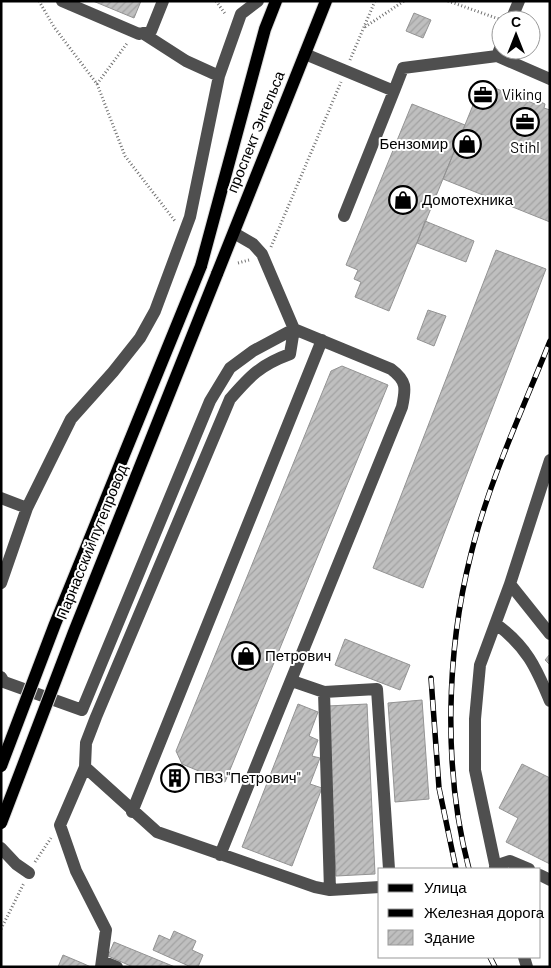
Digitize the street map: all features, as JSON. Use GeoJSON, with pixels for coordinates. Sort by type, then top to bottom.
{"type":"FeatureCollection","features":[{"type":"Feature","properties":{"kind":"main road","name":"проспект Энгельса"},"geometry":{"type":"LineString","coordinates":[[200,266],[265,29],[276,1]]}},
{"type":"Feature","properties":{"kind":"main road","name":"проспект Энгельса"},"geometry":{"type":"LineString","coordinates":[[217,274],[326,1]]}},
{"type":"Feature","properties":{"kind":"main road","name":"Парнасский путепровод"},"geometry":{"type":"LineString","coordinates":[[1,766],[54,624],[200,266]]}},
{"type":"Feature","properties":{"kind":"main road","name":"Парнасский путепровод"},"geometry":{"type":"LineString","coordinates":[[1,823],[70,641],[217,274]]}},
{"type":"Feature","properties":{"kind":"street"},"geometry":{"type":"LineString","coordinates":[[62,1],[139,33],[186,61],[219,76]]}},
{"type":"Feature","properties":{"kind":"street"},"geometry":{"type":"LineString","coordinates":[[139,33],[151,31],[163,1]]}},
{"type":"Feature","properties":{"kind":"street"},"geometry":{"type":"LineString","coordinates":[[1,583],[27,508],[71,419],[140,338],[156,311],[184,236],[219,76],[241,14],[258,1]]}},
{"type":"Feature","properties":{"kind":"street"},"geometry":{"type":"LineString","coordinates":[[344,216],[403,68],[491,52]]}},
{"type":"Feature","properties":{"kind":"street"},"geometry":{"type":"LineString","coordinates":[[305,54],[394,91]]}},
{"type":"Feature","properties":{"kind":"street"},"geometry":{"type":"LineString","coordinates":[[515,60],[550,79]]}},
{"type":"Feature","properties":{"kind":"street"},"geometry":{"type":"LineString","coordinates":[[117,967],[102,964],[106,930],[76,871],[60,825],[85,767],[86,743],[96,717],[230,399],[250,376],[268,362],[290,354],[294,329],[262,254],[253,244],[234,233]]}},
{"type":"Feature","properties":{"kind":"street"},"geometry":{"type":"LineString","coordinates":[[82,710],[210,401],[230,368],[253,351],[294,329],[391,369],[401,376],[406,390],[402,408],[220,855]]}},
{"type":"Feature","properties":{"kind":"street"},"geometry":{"type":"LineString","coordinates":[[132,812],[322,340]]}},
{"type":"Feature","properties":{"kind":"street"},"geometry":{"type":"LineString","coordinates":[[527,868],[510,862],[496,867],[475,770],[475,719],[480,665],[510,584],[550,460]]}},
{"type":"Feature","properties":{"kind":"street"},"geometry":{"type":"LineString","coordinates":[[1,498],[27,508]]}},
{"type":"Feature","properties":{"kind":"street"},"geometry":{"type":"LineString","coordinates":[[510,584],[550,634]]}},
{"type":"Feature","properties":{"kind":"street"},"geometry":{"type":"LineString","coordinates":[[496,624],[513,637],[525,650],[541,678],[550,701]]}},
{"type":"Feature","properties":{"kind":"street"},"geometry":{"type":"LineString","coordinates":[[1,677],[4,682],[82,710],[96,717]]}},
{"type":"Feature","properties":{"kind":"street"},"geometry":{"type":"LineString","coordinates":[[292,681],[324,692],[377,689],[389,868]]}},
{"type":"Feature","properties":{"kind":"street"},"geometry":{"type":"LineString","coordinates":[[324,692],[330,890]]}},
{"type":"Feature","properties":{"kind":"street"},"geometry":{"type":"LineString","coordinates":[[85,767],[156,832],[220,855],[330,890],[378,886]]}},
{"type":"Feature","properties":{"kind":"street"},"geometry":{"type":"LineString","coordinates":[[1,848],[16,864],[29,873]]}},
{"type":"Feature","properties":{"kind":"path"},"geometry":{"type":"LineString","coordinates":[[39,1],[54,27],[97,84],[125,156],[184,236]]}},
{"type":"Feature","properties":{"kind":"path"},"geometry":{"type":"LineString","coordinates":[[238,263],[262,254],[274,244],[375,1]]}},
{"type":"Feature","properties":{"kind":"path"},"geometry":{"type":"LineString","coordinates":[[364,28],[404,1]]}},
{"type":"Feature","properties":{"kind":"path"},"geometry":{"type":"LineString","coordinates":[[448,1],[491,16]]}},
{"type":"Feature","properties":{"kind":"path"},"geometry":{"type":"LineString","coordinates":[[97,84],[139,33]]}},
{"type":"Feature","properties":{"kind":"building"},"geometry":{"type":"Polygon","coordinates":[[[93,1],[141,1],[134,18],[93,1]]]}},
{"type":"Feature","properties":{"kind":"building"},"geometry":{"type":"Polygon","coordinates":[[[414,13],[431,20],[423,38],[406,31],[414,13]]]}},
{"type":"Feature","properties":{"kind":"building"},"geometry":{"type":"Polygon","coordinates":[[[482,83],[535,104],[537,100],[545,104],[544,108],[550,110],[550,222],[443,179],[482,83]]]}},
{"type":"Feature","properties":{"kind":"building","name":"Домотехника"},"geometry":{"type":"Polygon","coordinates":[[[412,104],[465,125],[389,311],[355,297],[361,282],[354,279],[358,270],[346,265],[412,104]]]}},
{"type":"Feature","properties":{"kind":"building"},"geometry":{"type":"Polygon","coordinates":[[[425,221],[474,241],[466,262],[417,243],[425,221]]]}},
{"type":"Feature","properties":{"kind":"building"},"geometry":{"type":"Polygon","coordinates":[[[496,250],[546,269],[423,588],[373,568],[496,250]]]}},
{"type":"Feature","properties":{"kind":"building"},"geometry":{"type":"Polygon","coordinates":[[[428,310],[446,316],[434,346],[417,339],[428,310]]]}},
{"type":"Feature","properties":{"kind":"building","name":"Петрович"},"geometry":{"type":"Polygon","coordinates":[[[342,366],[388,385],[225,782],[182,764],[176,751],[331,371],[342,366]]]}},
{"type":"Feature","properties":{"kind":"building"},"geometry":{"type":"Polygon","coordinates":[[[345,639],[410,665],[400,690],[335,665],[345,639]]]}},
{"type":"Feature","properties":{"kind":"building"},"geometry":{"type":"Polygon","coordinates":[[[550,654],[550,665],[545,660],[550,654]]]}},
{"type":"Feature","properties":{"kind":"building"},"geometry":{"type":"Polygon","coordinates":[[[422,700],[429,799],[395,802],[388,703],[422,700]]]}},
{"type":"Feature","properties":{"kind":"building"},"geometry":{"type":"Polygon","coordinates":[[[298,704],[318,712],[309,736],[318,740],[312,756],[320,758],[310,784],[322,788],[292,866],[242,847],[298,704]]]}},
{"type":"Feature","properties":{"kind":"building"},"geometry":{"type":"Polygon","coordinates":[[[367,704],[375,874],[336,876],[328,706],[367,704]]]}},
{"type":"Feature","properties":{"kind":"building"},"geometry":{"type":"Polygon","coordinates":[[[522,764],[550,778],[550,864],[506,842],[518,818],[499,808],[522,764]]]}},
{"type":"Feature","properties":{"kind":"building","name":"ПВЗ \"Петрович\""},"geometry":{"type":"Polygon","coordinates":[[[175,765],[183,769],[174,790],[166,787],[175,765]]]}},
{"type":"Feature","properties":{"kind":"building"},"geometry":{"type":"Polygon","coordinates":[[[174,931],[196,941],[192,950],[203,955],[198,967],[191,967],[153,950],[159,935],[170,940],[174,931]]]}},
{"type":"Feature","properties":{"kind":"building"},"geometry":{"type":"Polygon","coordinates":[[[114,942],[175,967],[133,967],[108,956],[114,942]]]}},
{"type":"Feature","properties":{"kind":"building"},"geometry":{"type":"Polygon","coordinates":[[[63,955],[82,963],[91,967],[58,967],[63,955]]]}},
{"type":"Feature","properties":{"kind":"railway"},"geometry":{"type":"LineString","coordinates":[[469,868],[455,792],[452,752],[451,711],[456,631],[478,527],[507,446],[550,341]]}},
{"type":"Feature","properties":{"kind":"railway"},"geometry":{"type":"LineString","coordinates":[[431,678],[439,788],[456,868]]}},
{"type":"Feature","properties":{"kind":"railway"},"geometry":{"type":"LineString","coordinates":[[490,958],[495,967]]}},
{"type":"Feature","properties":{"kind":"place","name":"Viking"},"geometry":{"type":"Point","coordinates":[483,95]}},
{"type":"Feature","properties":{"kind":"place","name":"Stihl"},"geometry":{"type":"Point","coordinates":[525,122]}},
{"type":"Feature","properties":{"kind":"place","name":"Бензомир"},"geometry":{"type":"Point","coordinates":[467,144]}},
{"type":"Feature","properties":{"kind":"place","name":"Домотехника"},"geometry":{"type":"Point","coordinates":[403,200]}},
{"type":"Feature","properties":{"kind":"place","name":"Петрович"},"geometry":{"type":"Point","coordinates":[246,656]}},
{"type":"Feature","properties":{"kind":"place","name":"ПВЗ \"Петрович\""},"geometry":{"type":"Point","coordinates":[175,778]}}]}
